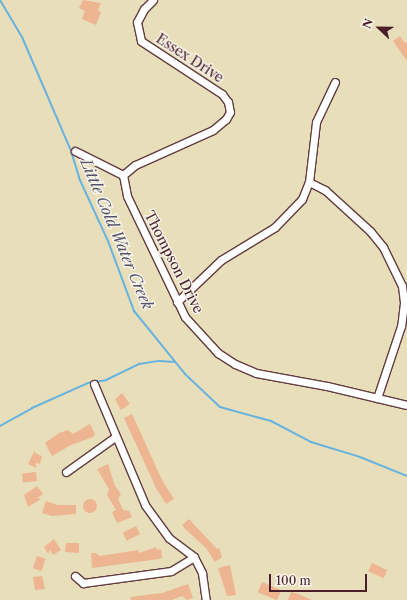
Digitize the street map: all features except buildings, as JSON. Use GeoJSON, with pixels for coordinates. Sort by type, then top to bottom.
{"type":"FeatureCollection","features":[{"type":"Feature","properties":{"kind":"street","name":"Essex Drive"},"geometry":{"type":"LineString","coordinates":[[123,175],[135,165],[213,130],[226,119],[230,112],[228,102],[222,94],[141,41],[137,22],[144,9],[153,0]]}},
{"type":"Feature","properties":{"kind":"street"},"geometry":{"type":"LineString","coordinates":[[177,302],[221,260],[281,221],[302,199],[309,182],[314,129],[336,82]]}},
{"type":"Feature","properties":{"kind":"street"},"geometry":{"type":"LineString","coordinates":[[76,151],[123,175]]}},
{"type":"Feature","properties":{"kind":"street","name":"Thompson Drive"},"geometry":{"type":"LineString","coordinates":[[123,175],[127,196],[177,302],[202,339],[235,364],[256,373],[327,386],[407,405]]}},
{"type":"Feature","properties":{"kind":"street"},"geometry":{"type":"LineString","coordinates":[[309,182],[325,190],[370,231],[383,247],[402,286],[404,303],[401,326],[377,398]]}},
{"type":"Feature","properties":{"kind":"street"},"geometry":{"type":"LineString","coordinates":[[94,384],[115,437],[153,518],[169,538],[194,557],[202,573],[206,600]]}},
{"type":"Feature","properties":{"kind":"street"},"geometry":{"type":"LineString","coordinates":[[66,472],[115,437]]}},
{"type":"Feature","properties":{"kind":"street"},"geometry":{"type":"LineString","coordinates":[[75,576],[83,583],[171,572],[194,557]]}},
{"type":"Feature","properties":{"kind":"waterway","name":"Little Cold Water Creek"},"geometry":{"type":"LineString","coordinates":[[0,0],[22,37],[71,151],[79,178],[108,241],[134,311],[185,374],[220,407],[271,421],[311,442],[360,457],[407,476]]}},
{"type":"Feature","properties":{"kind":"waterway"},"geometry":{"type":"LineString","coordinates":[[0,426],[32,408],[88,383],[106,380],[139,364],[159,361],[175,362]]}}]}
